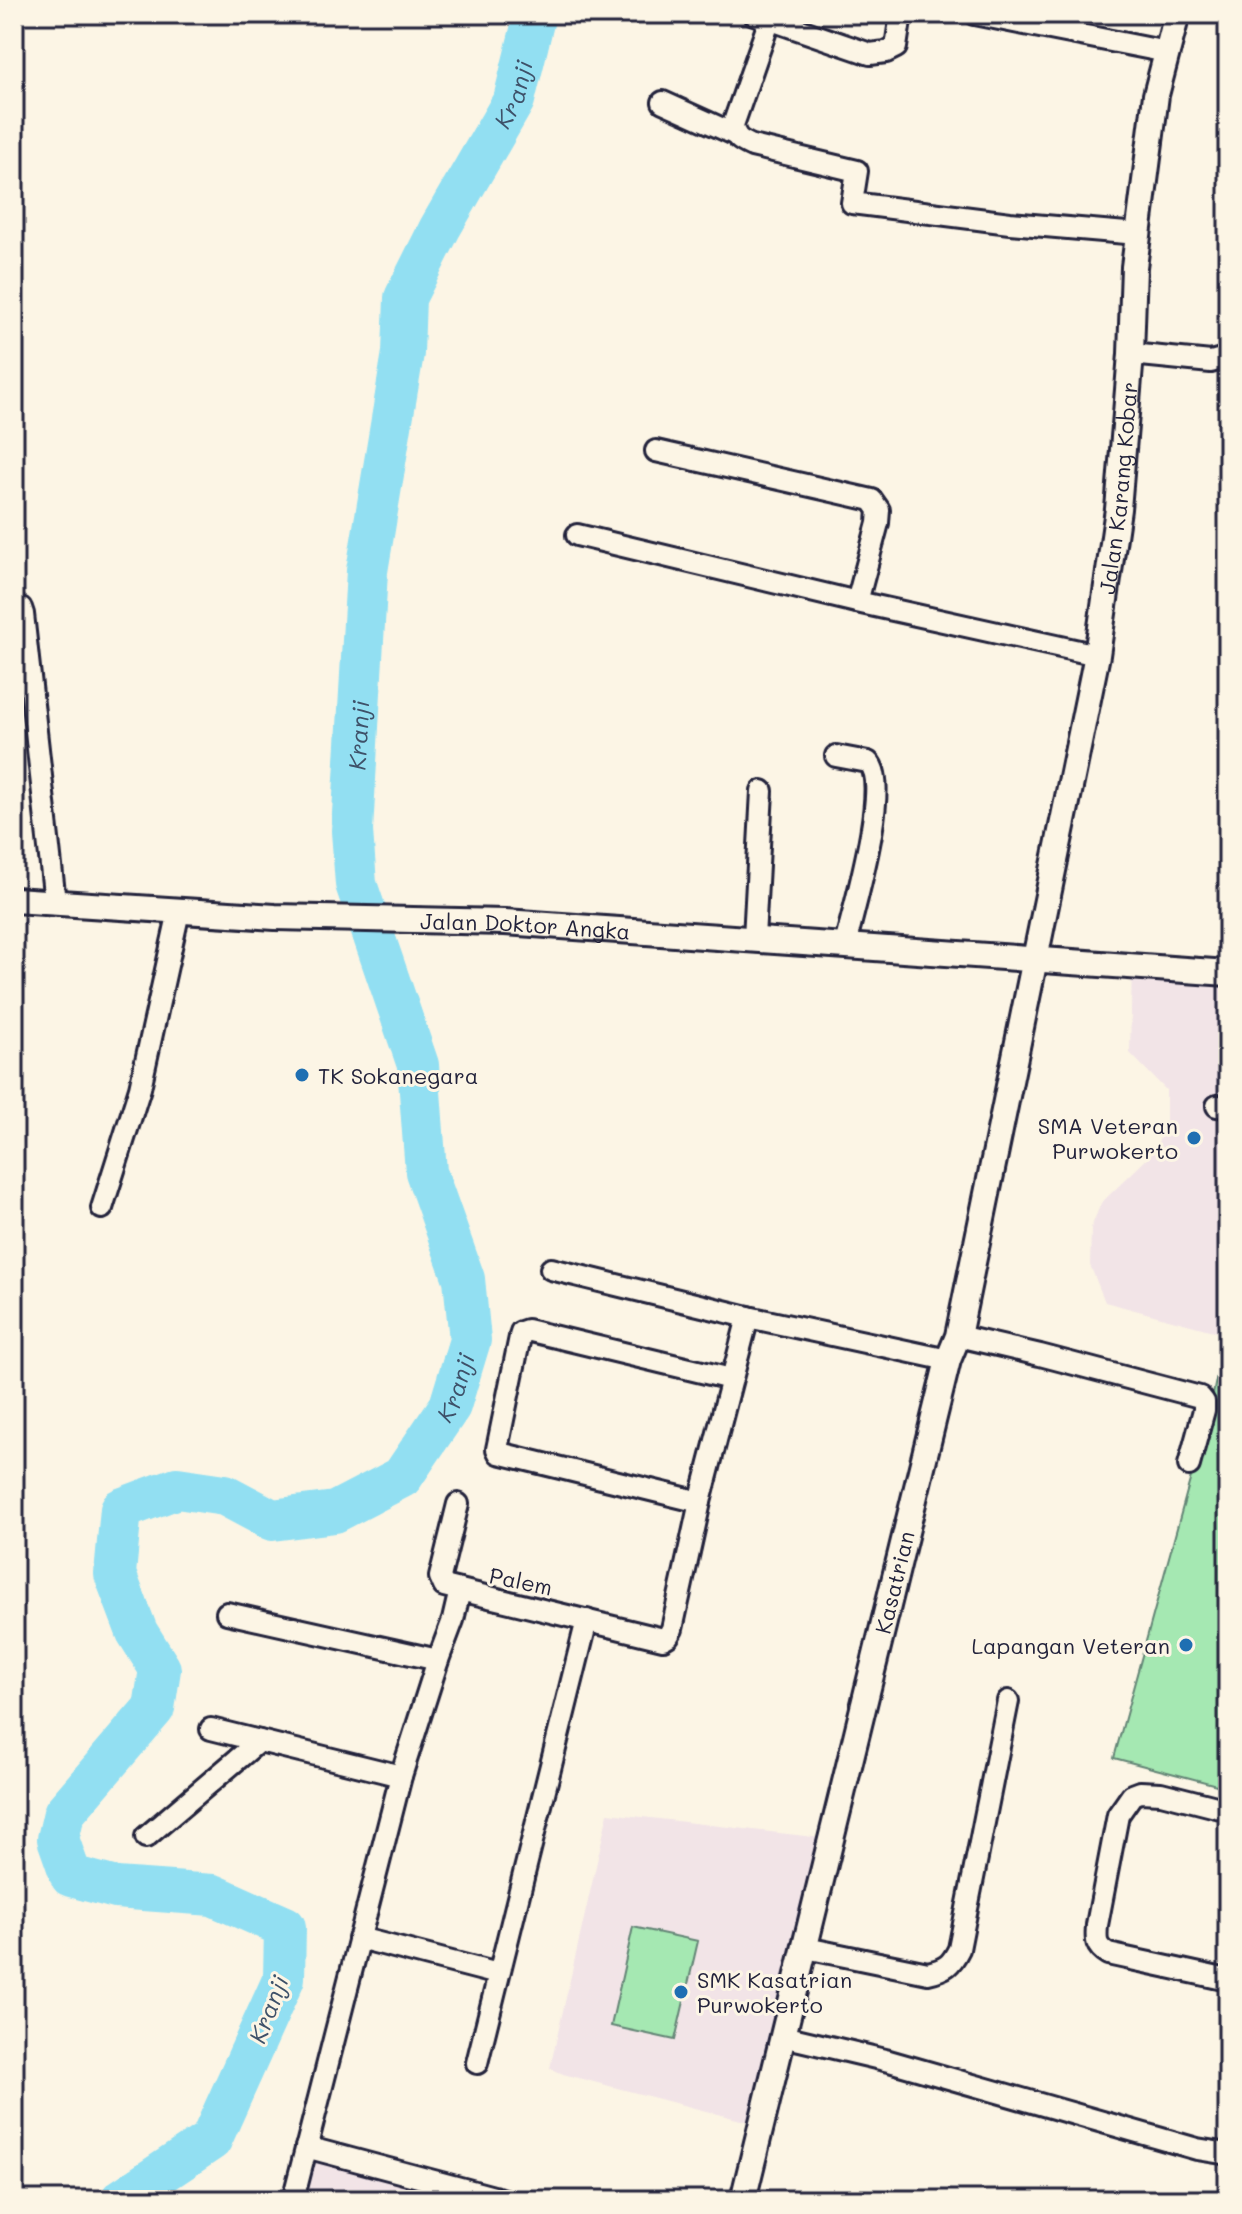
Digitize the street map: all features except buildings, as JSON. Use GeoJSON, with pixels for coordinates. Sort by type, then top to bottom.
{"type":"FeatureCollection","features":[{"type":"Feature","properties":{"kind":"street"},"geometry":{"type":"LineString","coordinates":[[734,134],[733,125],[762,17],[870,54],[896,47],[901,14]]}},
{"type":"Feature","properties":{"kind":"street"},"geometry":{"type":"LineString","coordinates":[[974,14],[1167,52]]}},
{"type":"Feature","properties":{"kind":"street","name":"Jalan Karang Kobar"},"geometry":{"type":"LineString","coordinates":[[1035,961],[1097,655],[1118,509],[1138,234],[1156,95],[1177,14]]}},
{"type":"Feature","properties":{"kind":"street"},"geometry":{"type":"LineString","coordinates":[[663,102],[734,134],[752,146],[857,171],[852,203],[1010,223],[1138,234]]}},
{"type":"Feature","properties":{"kind":"street"},"geometry":{"type":"LineString","coordinates":[[1131,354],[1211,362],[1228,357]]}},
{"type":"Feature","properties":{"kind":"street"},"geometry":{"type":"LineString","coordinates":[[656,451],[872,500],[879,510],[878,523],[857,602]]}},
{"type":"Feature","properties":{"kind":"street"},"geometry":{"type":"LineString","coordinates":[[577,535],[1097,655]]}},
{"type":"Feature","properties":{"kind":"street"},"geometry":{"type":"LineString","coordinates":[[14,608],[21,608],[23,614],[55,902]]}},
{"type":"Feature","properties":{"kind":"street"},"geometry":{"type":"LineString","coordinates":[[836,756],[868,762],[876,772],[870,841],[845,945]]}},
{"type":"Feature","properties":{"kind":"street"},"geometry":{"type":"LineString","coordinates":[[754,938],[762,791]]}},
{"type":"Feature","properties":{"kind":"street","name":"Jalan Doktor Angka"},"geometry":{"type":"LineString","coordinates":[[14,900],[275,917],[505,922],[1228,973]]}},
{"type":"Feature","properties":{"kind":"street"},"geometry":{"type":"LineString","coordinates":[[102,1208],[140,1088],[179,911]]}},
{"type":"Feature","properties":{"kind":"street","name":"Kasatrian"},"geometry":{"type":"LineString","coordinates":[[743,2200],[948,1360],[958,1336],[1035,961]]}},
{"type":"Feature","properties":{"kind":"street"},"geometry":{"type":"LineString","coordinates":[[551,1269],[748,1317],[948,1360]]}},
{"type":"Feature","properties":{"kind":"street","name":"Palem"},"geometry":{"type":"LineString","coordinates":[[293,2200],[401,1776],[460,1590],[651,1637],[663,1639],[668,1636],[748,1317]]}},
{"type":"Feature","properties":{"kind":"street"},"geometry":{"type":"LineString","coordinates":[[700,1502],[499,1453],[497,1449],[521,1332],[527,1330],[731,1379]]}},
{"type":"Feature","properties":{"kind":"street"},"geometry":{"type":"LineString","coordinates":[[958,1336],[1200,1397],[1204,1410],[1189,1465]]}},
{"type":"Feature","properties":{"kind":"street"},"geometry":{"type":"LineString","coordinates":[[458,1504],[440,1577],[444,1586],[460,1590]]}},
{"type":"Feature","properties":{"kind":"street"},"geometry":{"type":"LineString","coordinates":[[227,1613],[438,1660]]}},
{"type":"Feature","properties":{"kind":"street"},"geometry":{"type":"LineString","coordinates":[[477,2063],[587,1620]]}},
{"type":"Feature","properties":{"kind":"street"},"geometry":{"type":"LineString","coordinates":[[806,1948],[928,1973],[945,1969],[953,1961],[962,1935],[1008,1701]]}},
{"type":"Feature","properties":{"kind":"street"},"geometry":{"type":"LineString","coordinates":[[211,1729],[401,1776]]}},
{"type":"Feature","properties":{"kind":"street"},"geometry":{"type":"LineString","coordinates":[[146,1837],[259,1741]]}},
{"type":"Feature","properties":{"kind":"street"},"geometry":{"type":"LineString","coordinates":[[1228,1810],[1161,1793],[1140,1792],[1127,1800],[1118,1815],[1096,1942],[1099,1949],[1108,1954],[1228,1980]]}},
{"type":"Feature","properties":{"kind":"street"},"geometry":{"type":"LineString","coordinates":[[359,1938],[498,1974]]}},
{"type":"Feature","properties":{"kind":"street"},"geometry":{"type":"LineString","coordinates":[[783,2036],[889,2061],[1197,2149],[1228,2154]]}},
{"type":"Feature","properties":{"kind":"street"},"geometry":{"type":"LineString","coordinates":[[306,2147],[505,2200]]}},
{"type":"Feature","properties":{"kind":"shaded area","name":"SMA Veteran Purwokerto"},"geometry":{"type":"Polygon","coordinates":[[[1132,966],[1228,973],[1228,1335],[1105,1302],[1090,1265],[1091,1228],[1101,1203],[1154,1152],[1166,1123],[1166,1090],[1130,1053],[1132,966]]]}},
{"type":"Feature","properties":{"kind":"shaded area","name":"SMK Kasatrian Purwokerto"},"geometry":{"type":"Polygon","coordinates":[[[608,1813],[831,1839],[760,2125],[550,2068],[608,1813]]]}},
{"type":"Feature","properties":{"kind":"shaded area"},"geometry":{"type":"Polygon","coordinates":[[[307,2148],[503,2200],[294,2200],[307,2148]]]}},
{"type":"Feature","properties":{"kind":"green space","name":"Lapangan Veteran"},"geometry":{"type":"Polygon","coordinates":[[[1224,1339],[1228,1340],[1228,1788],[1114,1758],[1212,1400],[1224,1339]]]}},
{"type":"Feature","properties":{"kind":"green space"},"geometry":{"type":"Polygon","coordinates":[[[633,1927],[698,1941],[675,2040],[611,2026],[633,1927]]]}},
{"type":"Feature","properties":{"kind":"waterway","name":"Kranji"},"geometry":{"type":"LineString","coordinates":[[121,2200],[211,2140],[284,1978],[285,1927],[213,1895],[116,1888],[71,1876],[58,1839],[64,1813],[154,1708],[160,1669],[137,1632],[115,1574],[121,1509],[177,1488],[225,1495],[272,1520],[335,1512],[402,1477],[450,1406],[470,1340],[464,1279],[426,1172],[418,1065],[356,884],[352,831],[367,571],[403,353],[405,298],[440,228],[514,100],[535,14]]}},
{"type":"Feature","properties":{"kind":"waterway"},"geometry":{"type":"LineString","coordinates":[[14,582],[25,605]]}},
{"type":"Feature","properties":{"kind":"place","name":"TK Sokanegara"},"geometry":{"type":"Point","coordinates":[302,1075]}},
{"type":"Feature","properties":{"kind":"place","name":"SMA Veteran Purwokerto"},"geometry":{"type":"Point","coordinates":[1194,1138]}},
{"type":"Feature","properties":{"kind":"place","name":"Lapangan Veteran"},"geometry":{"type":"Point","coordinates":[1186,1645]}},
{"type":"Feature","properties":{"kind":"place","name":"SMK Kasatrian Purwokerto"},"geometry":{"type":"Point","coordinates":[681,1992]}}]}
